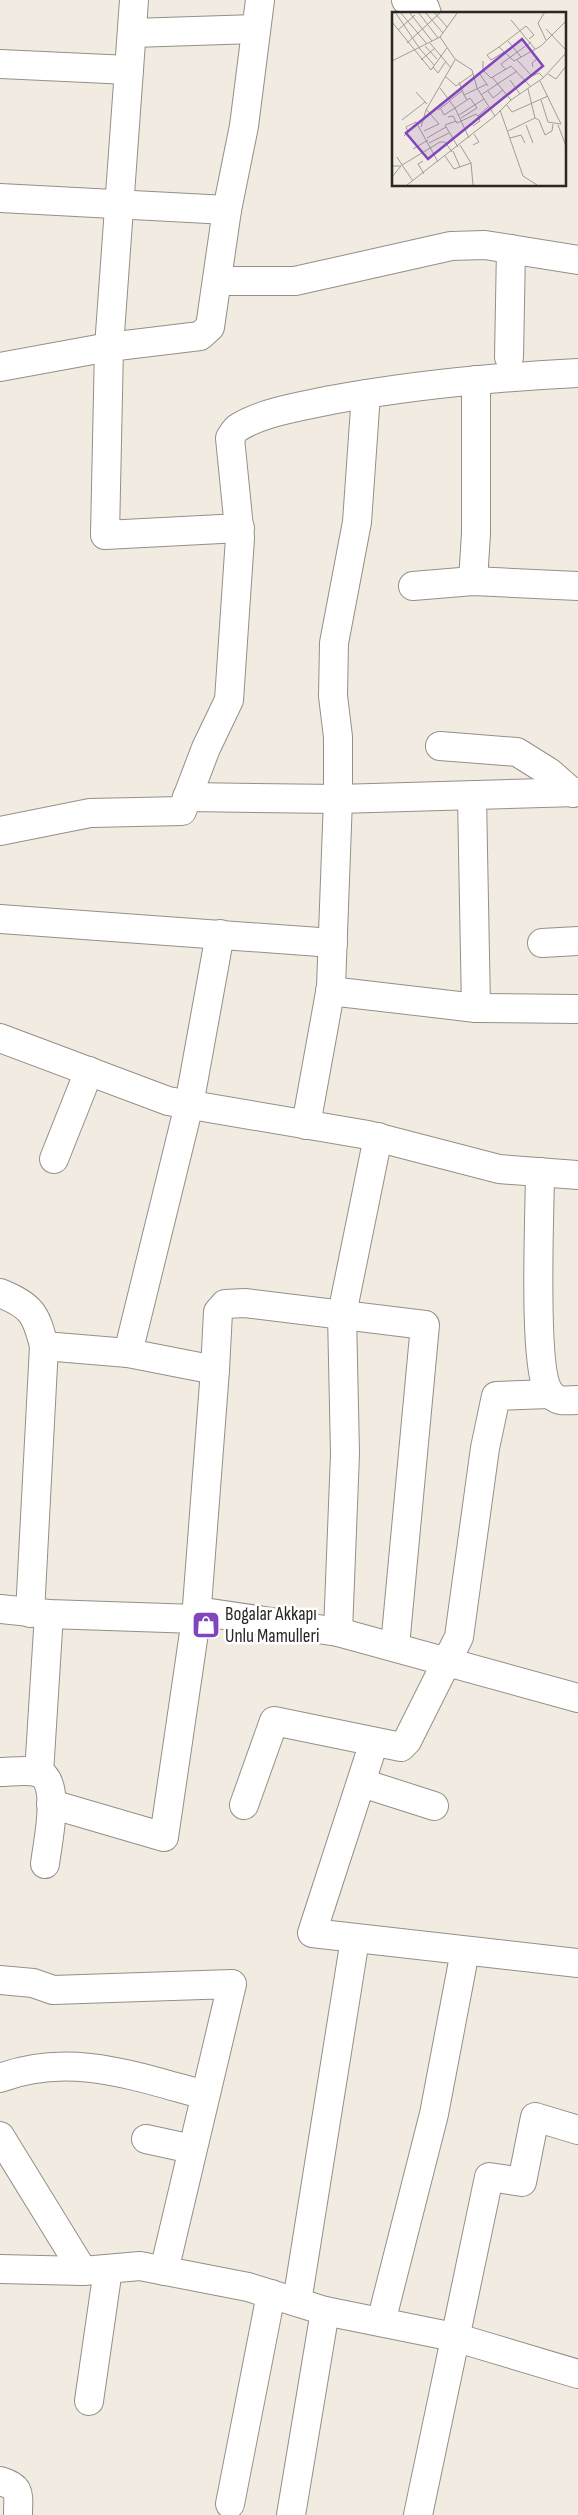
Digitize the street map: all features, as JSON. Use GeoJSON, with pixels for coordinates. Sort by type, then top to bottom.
{"type":"FeatureCollection","features":[{"type":"Feature","properties":{"kind":"street"},"geometry":{"type":"LineString","coordinates":[[134,0],[110,347],[105,535],[240,528]]}},
{"type":"Feature","properties":{"kind":"street"},"geometry":{"type":"LineString","coordinates":[[0,367],[110,347],[200,336],[210,327],[227,210],[244,126],[260,0]]}},
{"type":"Feature","properties":{"kind":"street"},"geometry":{"type":"LineString","coordinates":[[406,0],[425,8],[426,12]]}},
{"type":"Feature","properties":{"kind":"street"},"geometry":{"type":"LineString","coordinates":[[132,33],[256,29]]}},
{"type":"Feature","properties":{"kind":"street"},"geometry":{"type":"LineString","coordinates":[[0,64],[129,70]]}},
{"type":"Feature","properties":{"kind":"street"},"geometry":{"type":"LineString","coordinates":[[0,198],[227,210]]}},
{"type":"Feature","properties":{"kind":"street"},"geometry":{"type":"LineString","coordinates":[[217,281],[295,281],[451,246],[485,245],[578,260]]}},
{"type":"Feature","properties":{"kind":"street"},"geometry":{"type":"LineString","coordinates":[[509,357],[511,249]]}},
{"type":"Feature","properties":{"kind":"street"},"geometry":{"type":"LineString","coordinates":[[0,831],[90,812],[182,811],[206,748],[229,700],[240,528],[230,438],[234,431],[255,420],[301,406],[366,394],[476,380],[578,373]]}},
{"type":"Feature","properties":{"kind":"street"},"geometry":{"type":"LineString","coordinates":[[472,581],[476,533],[476,380]]}},
{"type":"Feature","properties":{"kind":"street"},"geometry":{"type":"LineString","coordinates":[[306,1125],[330,991],[338,799],[338,737],[333,696],[334,643],[357,522],[366,394]]}},
{"type":"Feature","properties":{"kind":"street"},"geometry":{"type":"LineString","coordinates":[[413,586],[472,581],[578,586]]}},
{"type":"Feature","properties":{"kind":"street"},"geometry":{"type":"LineString","coordinates":[[440,746],[518,752],[576,792]]}},
{"type":"Feature","properties":{"kind":"street"},"geometry":{"type":"LineString","coordinates":[[187,797],[338,799],[472,797],[576,792]]}},
{"type":"Feature","properties":{"kind":"street"},"geometry":{"type":"LineString","coordinates":[[472,797],[476,1008]]}},
{"type":"Feature","properties":{"kind":"street"},"geometry":{"type":"LineString","coordinates":[[0,919],[333,943]]}},
{"type":"Feature","properties":{"kind":"street"},"geometry":{"type":"LineString","coordinates":[[128,1353],[188,1105],[220,934]]}},
{"type":"Feature","properties":{"kind":"street"},"geometry":{"type":"LineString","coordinates":[[542,943],[578,941]]}},
{"type":"Feature","properties":{"kind":"street"},"geometry":{"type":"LineString","coordinates":[[330,991],[476,1008],[578,1009]]}},
{"type":"Feature","properties":{"kind":"street"},"geometry":{"type":"LineString","coordinates":[[0,1038],[168,1102],[378,1137],[499,1169],[578,1175]]}},
{"type":"Feature","properties":{"kind":"street"},"geometry":{"type":"LineString","coordinates":[[54,1160],[89,1072]]}},
{"type":"Feature","properties":{"kind":"street"},"geometry":{"type":"LineString","coordinates":[[338,1632],[345,1454],[342,1314],[378,1137]]}},
{"type":"Feature","properties":{"kind":"street"},"geometry":{"type":"LineString","coordinates":[[540,1172],[539,1346],[545,1386],[550,1394],[559,1400],[578,1400]]}},
{"type":"Feature","properties":{"kind":"street"},"geometry":{"type":"LineString","coordinates":[[0,1293],[18,1300],[37,1318],[44,1346],[39,1773]]}},
{"type":"Feature","properties":{"kind":"street"},"geometry":{"type":"LineString","coordinates":[[51,1804],[164,1837],[196,1615],[218,1312],[225,1304],[245,1303],[425,1325],[395,1646]]}},
{"type":"Feature","properties":{"kind":"street"},"geometry":{"type":"LineString","coordinates":[[44,1346],[128,1353],[215,1370]]}},
{"type":"Feature","properties":{"kind":"street"},"geometry":{"type":"LineString","coordinates":[[244,1805],[274,1721],[401,1748],[408,1741],[460,1637],[485,1448],[496,1396],[550,1394]]}},
{"type":"Feature","properties":{"kind":"street"},"geometry":{"type":"LineString","coordinates":[[0,1610],[40,1613],[196,1615],[338,1632],[395,1646],[447,1663],[578,1698]]}},
{"type":"Feature","properties":{"kind":"street"},"geometry":{"type":"LineString","coordinates":[[374,1742],[312,1933],[578,1963]]}},
{"type":"Feature","properties":{"kind":"street"},"geometry":{"type":"LineString","coordinates":[[0,1772],[39,1773],[48,1780],[52,1793],[44,1864]]}},
{"type":"Feature","properties":{"kind":"street"},"geometry":{"type":"LineString","coordinates":[[362,1783],[434,1806]]}},
{"type":"Feature","properties":{"kind":"street"},"geometry":{"type":"LineString","coordinates":[[297,2302],[355,1939]]}},
{"type":"Feature","properties":{"kind":"street"},"geometry":{"type":"LineString","coordinates":[[380,2322],[434,2114],[465,1951]]}},
{"type":"Feature","properties":{"kind":"street"},"geometry":{"type":"LineString","coordinates":[[0,1980],[33,1983],[53,1990],[232,1984],[164,2271]]}},
{"type":"Feature","properties":{"kind":"street"},"geometry":{"type":"LineString","coordinates":[[0,2078],[27,2070],[55,2066],[86,2066],[205,2095]]}},
{"type":"Feature","properties":{"kind":"street"},"geometry":{"type":"LineString","coordinates":[[418,2515],[489,2177],[522,2182],[535,2117],[578,2130]]}},
{"type":"Feature","properties":{"kind":"street"},"geometry":{"type":"LineString","coordinates":[[0,2136],[95,2270],[89,2401]]}},
{"type":"Feature","properties":{"kind":"street"},"geometry":{"type":"LineString","coordinates":[[146,2139],[192,2149]]}},
{"type":"Feature","properties":{"kind":"street"},"geometry":{"type":"LineString","coordinates":[[0,2269],[95,2270],[140,2266],[248,2287],[325,2311],[454,2337],[578,2374]]}},
{"type":"Feature","properties":{"kind":"street"},"geometry":{"type":"LineString","coordinates":[[230,2504],[271,2294]]}},
{"type":"Feature","properties":{"kind":"street"},"geometry":{"type":"LineString","coordinates":[[291,2515],[325,2311]]}},
{"type":"Feature","properties":{"kind":"street"},"geometry":{"type":"LineString","coordinates":[[0,2481],[16,2488],[18,2493],[18,2515]]}},
{"type":"Feature","properties":{"kind":"place","name":"Bogalar Akkapı Unlu Mamulleri"},"geometry":{"type":"Point","coordinates":[206,1625]}}]}
